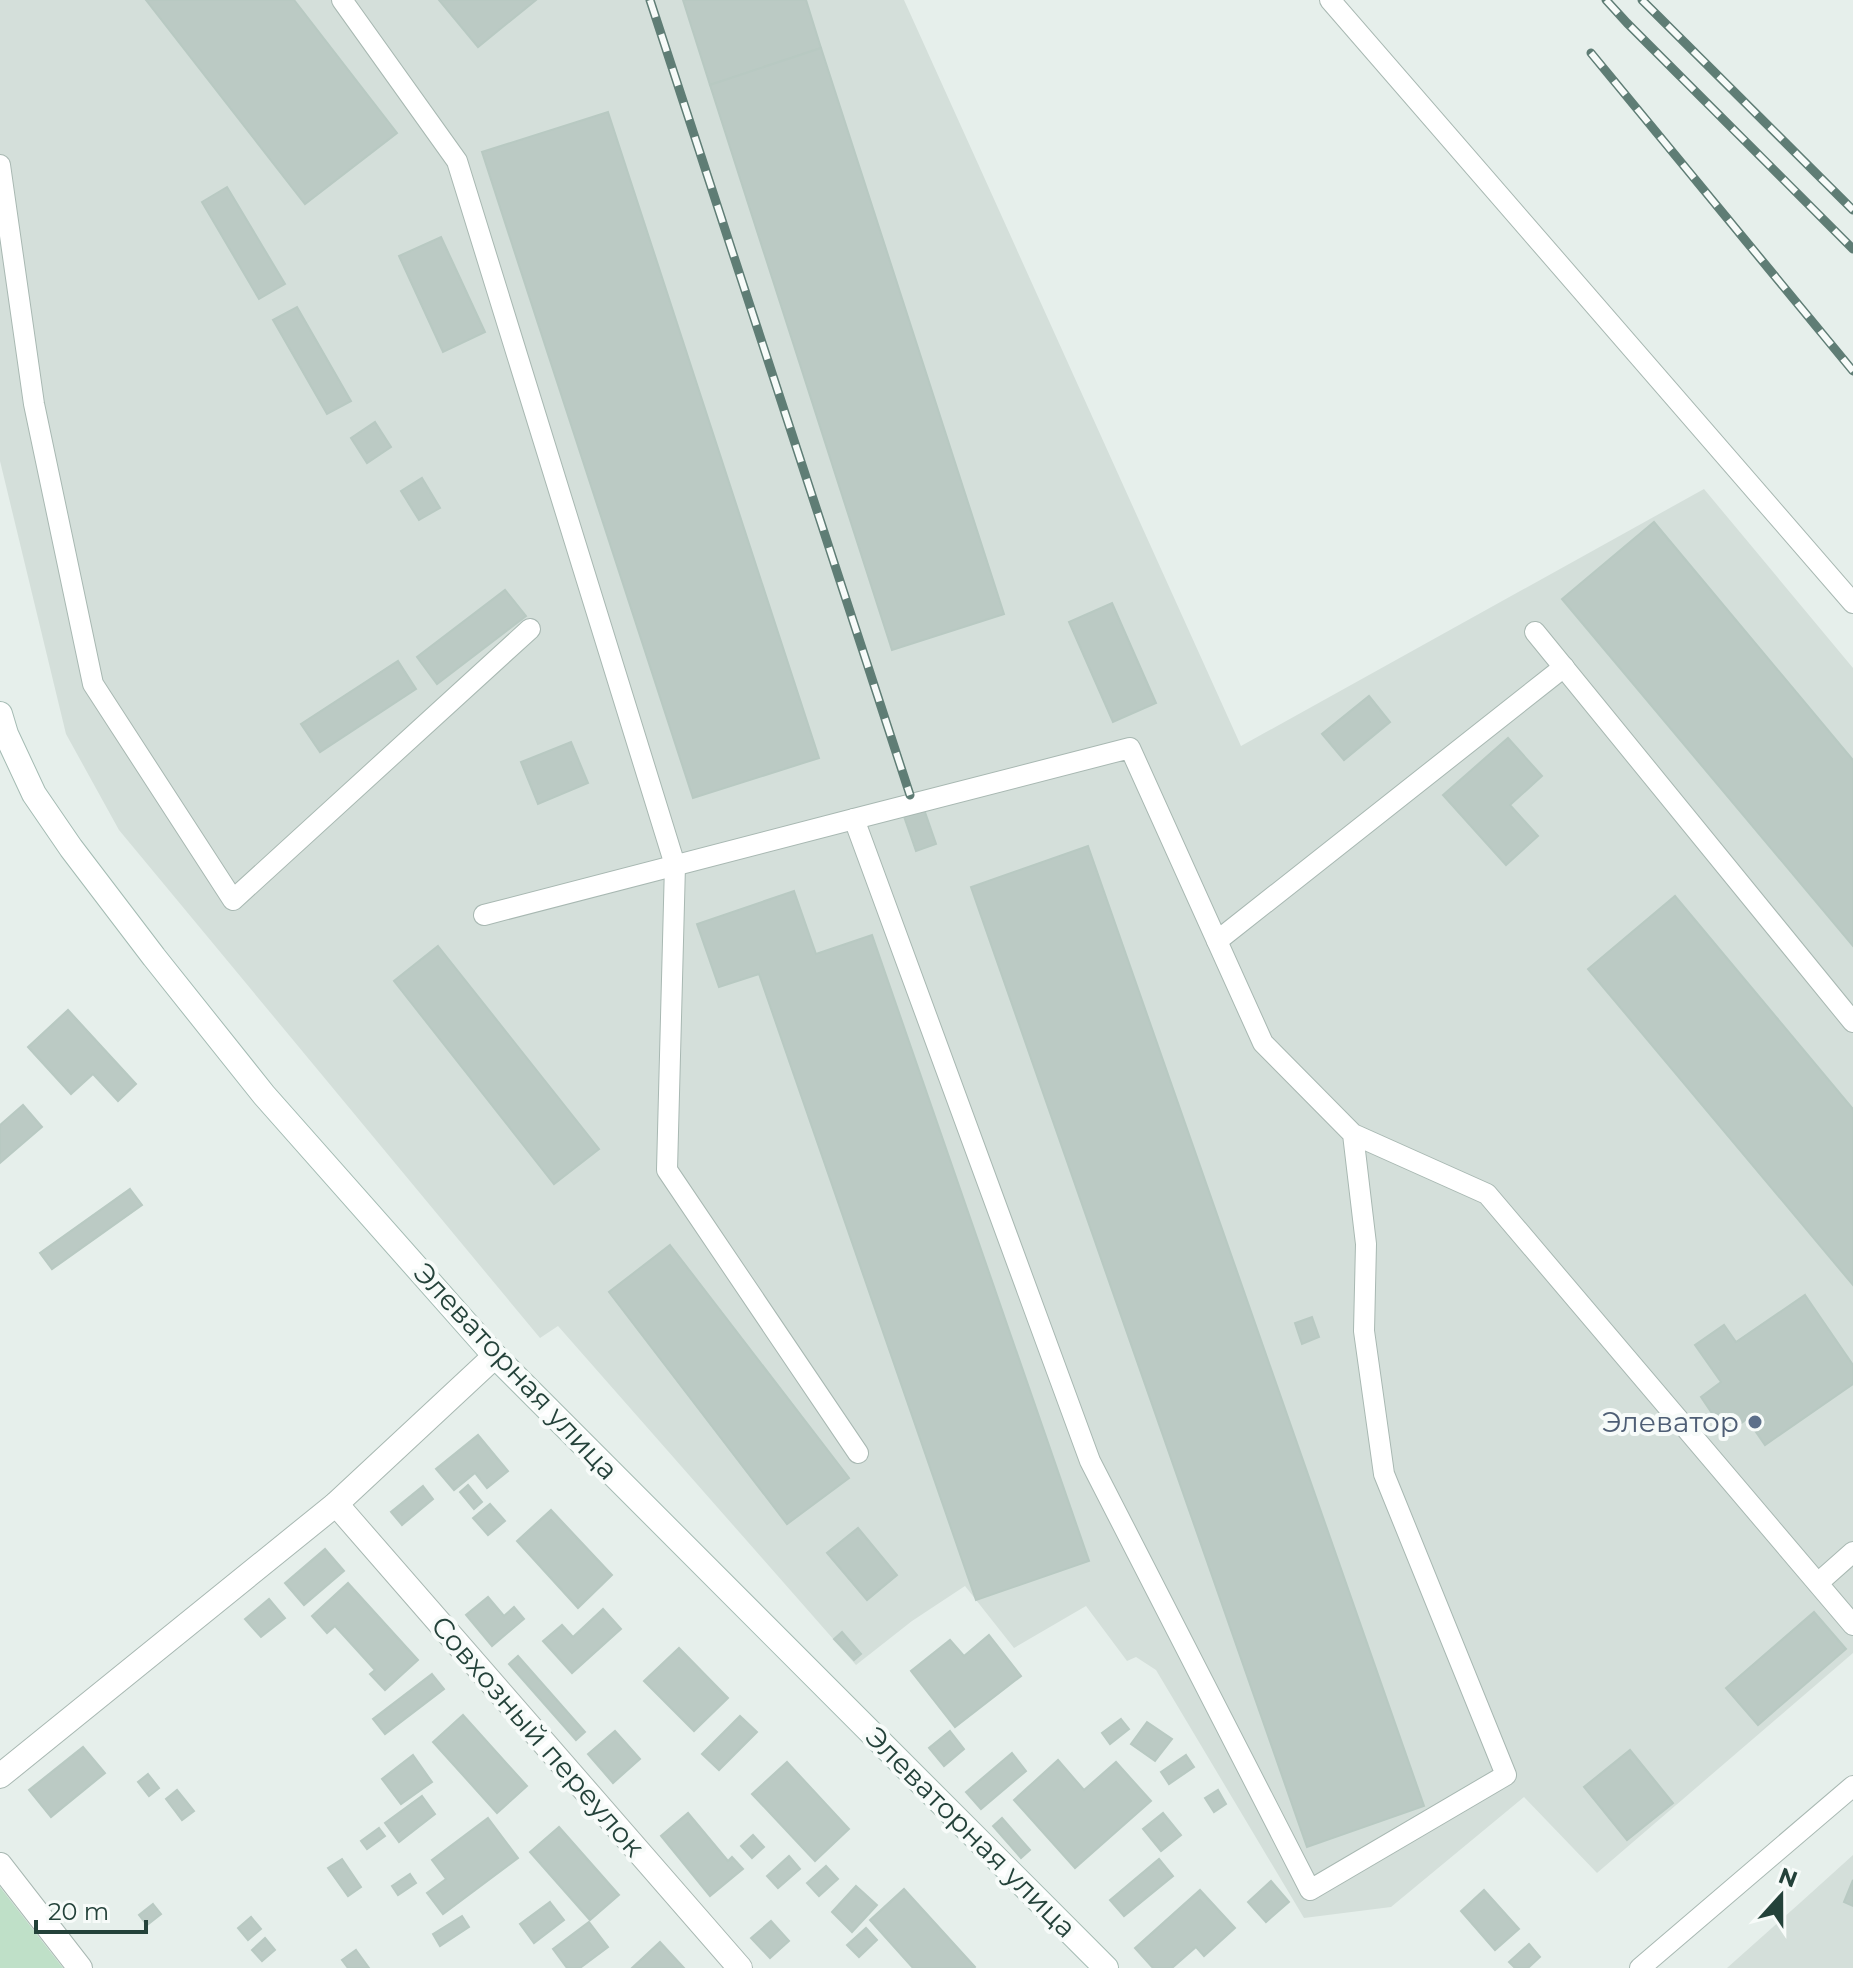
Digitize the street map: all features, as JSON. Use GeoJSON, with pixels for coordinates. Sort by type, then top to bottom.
{"type":"FeatureCollection","features":[{"type":"Feature","properties":{"kind":"street","name":"Элеваторная улица"},"geometry":{"type":"LineString","coordinates":[[0,714],[34,794],[71,848],[264,1095],[495,1356],[1106,1968]]}},
{"type":"Feature","properties":{"kind":"street"},"geometry":{"type":"LineString","coordinates":[[0,1776],[336,1504],[495,1356]]}},
{"type":"Feature","properties":{"kind":"street","name":"Совхозный переулок"},"geometry":{"type":"LineString","coordinates":[[336,1504],[740,1968]]}},
{"type":"Feature","properties":{"kind":"street"},"geometry":{"type":"LineString","coordinates":[[0,1865],[80,1968]]}},
{"type":"Feature","properties":{"kind":"lane"},"geometry":{"type":"LineString","coordinates":[[342,0],[457,161],[675,865],[667,1170],[858,1453]]}},
{"type":"Feature","properties":{"kind":"lane"},"geometry":{"type":"LineString","coordinates":[[1330,0],[1853,603]]}},
{"type":"Feature","properties":{"kind":"lane"},"geometry":{"type":"LineString","coordinates":[[0,165],[34,404],[93,684],[233,900],[530,629]]}},
{"type":"Feature","properties":{"kind":"lane"},"geometry":{"type":"LineString","coordinates":[[1535,632],[1853,1022]]}},
{"type":"Feature","properties":{"kind":"lane"},"geometry":{"type":"LineString","coordinates":[[1217,941],[1564,667]]}},
{"type":"Feature","properties":{"kind":"lane"},"geometry":{"type":"LineString","coordinates":[[484,915],[1130,748],[1263,1043],[1353,1134],[1487,1194],[1853,1625]]}},
{"type":"Feature","properties":{"kind":"lane"},"geometry":{"type":"LineString","coordinates":[[854,819],[1090,1461],[1310,1890],[1506,1775],[1384,1474],[1364,1331],[1366,1244],[1353,1134]]}},
{"type":"Feature","properties":{"kind":"lane"},"geometry":{"type":"LineString","coordinates":[[1818,1583],[1853,1552]]}},
{"type":"Feature","properties":{"kind":"lane"},"geometry":{"type":"LineString","coordinates":[[1640,1968],[1853,1786]]}},
{"type":"Feature","properties":{"kind":"shaded area"},"geometry":{"type":"Polygon","coordinates":[[[0,0],[904,0],[1241,746],[1704,489],[1853,668],[1853,1653],[1597,1873],[1524,1797],[1391,1907],[1304,1918],[1156,1670],[1136,1657],[1127,1661],[1086,1606],[1014,1648],[965,1586],[912,1621],[856,1665],[558,1326],[540,1338],[119,830],[66,734],[0,461],[0,0]]]}},
{"type":"Feature","properties":{"kind":"shaded area"},"geometry":{"type":"Polygon","coordinates":[[[1853,1855],[1853,1968],[1727,1968],[1801,1902],[1853,1855]]]}},
{"type":"Feature","properties":{"kind":"green space"},"geometry":{"type":"Polygon","coordinates":[[[0,1887],[63,1968],[0,1968],[0,1887]]]}},
{"type":"Feature","properties":{"kind":"building"},"geometry":{"type":"Polygon","coordinates":[[[146,0],[294,0],[397,133],[305,204],[146,0]]]}},
{"type":"Feature","properties":{"kind":"building"},"geometry":{"type":"Polygon","coordinates":[[[439,0],[536,0],[478,47],[439,0]]]}},
{"type":"Feature","properties":{"kind":"building"},"geometry":{"type":"Polygon","coordinates":[[[683,0],[806,0],[821,48],[710,85],[683,0]]]}},
{"type":"Feature","properties":{"kind":"building"},"geometry":{"type":"Polygon","coordinates":[[[821,48],[1004,614],[892,650],[710,85],[821,48]]]}},
{"type":"Feature","properties":{"kind":"building"},"geometry":{"type":"Polygon","coordinates":[[[608,112],[819,758],[693,798],[482,152],[608,112]]]}},
{"type":"Feature","properties":{"kind":"building"},"geometry":{"type":"Polygon","coordinates":[[[227,187],[285,284],[259,299],[202,202],[227,187]]]}},
{"type":"Feature","properties":{"kind":"building"},"geometry":{"type":"Polygon","coordinates":[[[441,237],[485,332],[443,352],[399,256],[441,237]]]}},
{"type":"Feature","properties":{"kind":"building"},"geometry":{"type":"Polygon","coordinates":[[[297,307],[351,401],[327,414],[273,320],[297,307]]]}},
{"type":"Feature","properties":{"kind":"building"},"geometry":{"type":"Polygon","coordinates":[[[375,422],[391,447],[367,463],[351,438],[375,422]]]}},
{"type":"Feature","properties":{"kind":"building"},"geometry":{"type":"Polygon","coordinates":[[[422,478],[440,508],[419,520],[401,491],[422,478]]]}},
{"type":"Feature","properties":{"kind":"building"},"geometry":{"type":"Polygon","coordinates":[[[1654,522],[1853,760],[1853,946],[1562,599],[1654,522]]]}},
{"type":"Feature","properties":{"kind":"building"},"geometry":{"type":"Polygon","coordinates":[[[505,590],[526,616],[437,684],[417,657],[505,590]]]}},
{"type":"Feature","properties":{"kind":"building"},"geometry":{"type":"Polygon","coordinates":[[[1112,603],[1156,703],[1113,722],[1069,622],[1112,603]]]}},
{"type":"Feature","properties":{"kind":"building"},"geometry":{"type":"Polygon","coordinates":[[[398,661],[416,689],[320,752],[301,724],[398,661]]]}},
{"type":"Feature","properties":{"kind":"building"},"geometry":{"type":"Polygon","coordinates":[[[1369,696],[1390,722],[1344,760],[1322,734],[1369,696]]]}},
{"type":"Feature","properties":{"kind":"building"},"geometry":{"type":"Polygon","coordinates":[[[1508,738],[1542,776],[1510,805],[1538,836],[1506,865],[1443,795],[1508,738]]]}},
{"type":"Feature","properties":{"kind":"building"},"geometry":{"type":"Polygon","coordinates":[[[571,742],[588,783],[538,804],[521,762],[571,742]]]}},
{"type":"Feature","properties":{"kind":"building"},"geometry":{"type":"Polygon","coordinates":[[[918,792],[936,844],[916,851],[898,799],[918,792]]]}},
{"type":"Feature","properties":{"kind":"building"},"geometry":{"type":"Polygon","coordinates":[[[1088,846],[1424,1806],[1307,1847],[971,887],[1088,846]]]}},
{"type":"Feature","properties":{"kind":"building"},"geometry":{"type":"Polygon","coordinates":[[[794,891],[816,954],[872,935],[1089,1561],[976,1600],[759,974],[719,987],[697,924],[794,891]]]}},
{"type":"Feature","properties":{"kind":"building"},"geometry":{"type":"Polygon","coordinates":[[[1675,896],[1853,1109],[1853,1285],[1588,969],[1675,896]]]}},
{"type":"Feature","properties":{"kind":"building"},"geometry":{"type":"Polygon","coordinates":[[[438,946],[599,1149],[554,1184],[394,981],[438,946]]]}},
{"type":"Feature","properties":{"kind":"building"},"geometry":{"type":"Polygon","coordinates":[[[68,1010],[136,1084],[118,1101],[93,1074],[71,1094],[28,1047],[68,1010]]]}},
{"type":"Feature","properties":{"kind":"building"},"geometry":{"type":"Polygon","coordinates":[[[23,1105],[42,1127],[0,1163],[0,1125],[23,1105]]]}},
{"type":"Feature","properties":{"kind":"building"},"geometry":{"type":"Polygon","coordinates":[[[130,1189],[142,1205],[52,1269],[40,1253],[130,1189]]]}},
{"type":"Feature","properties":{"kind":"building"},"geometry":{"type":"Polygon","coordinates":[[[670,1245],[849,1478],[787,1524],[609,1292],[670,1245]]]}},
{"type":"Feature","properties":{"kind":"building"},"geometry":{"type":"Polygon","coordinates":[[[1805,1295],[1853,1365],[1853,1384],[1765,1445],[1747,1419],[1726,1434],[1701,1397],[1721,1382],[1695,1345],[1724,1325],[1736,1342],[1805,1295]]]}},
{"type":"Feature","properties":{"kind":"building"},"geometry":{"type":"Polygon","coordinates":[[[1312,1317],[1319,1337],[1302,1344],[1295,1323],[1312,1317]]]}},
{"type":"Feature","properties":{"kind":"building"},"geometry":{"type":"Polygon","coordinates":[[[478,1435],[508,1471],[487,1488],[475,1473],[454,1490],[436,1469],[478,1435]]]}},
{"type":"Feature","properties":{"kind":"building"},"geometry":{"type":"Polygon","coordinates":[[[468,1485],[482,1502],[474,1509],[460,1492],[468,1485]]]}},
{"type":"Feature","properties":{"kind":"building"},"geometry":{"type":"Polygon","coordinates":[[[423,1486],[433,1499],[402,1525],[391,1512],[423,1486]]]}},
{"type":"Feature","properties":{"kind":"building"},"geometry":{"type":"Polygon","coordinates":[[[490,1504],[505,1521],[488,1535],[473,1518],[490,1504]]]}},
{"type":"Feature","properties":{"kind":"building"},"geometry":{"type":"Polygon","coordinates":[[[551,1510],[612,1575],[578,1608],[517,1541],[551,1510]]]}},
{"type":"Feature","properties":{"kind":"building"},"geometry":{"type":"Polygon","coordinates":[[[858,1528],[897,1575],[867,1600],[827,1553],[858,1528]]]}},
{"type":"Feature","properties":{"kind":"building"},"geometry":{"type":"Polygon","coordinates":[[[325,1549],[344,1571],[304,1605],[285,1583],[325,1549]]]}},
{"type":"Feature","properties":{"kind":"building"},"geometry":{"type":"Polygon","coordinates":[[[348,1583],[418,1660],[385,1690],[370,1674],[375,1670],[335,1626],[327,1633],[312,1616],[348,1583]]]}},
{"type":"Feature","properties":{"kind":"building"},"geometry":{"type":"Polygon","coordinates":[[[488,1597],[504,1616],[514,1607],[524,1619],[492,1646],[466,1615],[488,1597]]]}},
{"type":"Feature","properties":{"kind":"building"},"geometry":{"type":"Polygon","coordinates":[[[269,1599],[285,1618],[261,1637],[245,1619],[269,1599]]]}},
{"type":"Feature","properties":{"kind":"building"},"geometry":{"type":"Polygon","coordinates":[[[603,1609],[621,1629],[572,1673],[543,1641],[562,1625],[573,1637],[603,1609]]]}},
{"type":"Feature","properties":{"kind":"building"},"geometry":{"type":"Polygon","coordinates":[[[1814,1612],[1846,1649],[1758,1725],[1726,1688],[1814,1612]]]}},
{"type":"Feature","properties":{"kind":"building"},"geometry":{"type":"Polygon","coordinates":[[[842,1632],[861,1654],[854,1660],[834,1639],[842,1632]]]}},
{"type":"Feature","properties":{"kind":"building"},"geometry":{"type":"Polygon","coordinates":[[[989,1635],[1021,1676],[955,1727],[911,1671],[950,1640],[964,1656],[989,1635]]]}},
{"type":"Feature","properties":{"kind":"building"},"geometry":{"type":"Polygon","coordinates":[[[679,1648],[728,1698],[694,1731],[644,1681],[679,1648]]]}},
{"type":"Feature","properties":{"kind":"building"},"geometry":{"type":"Polygon","coordinates":[[[518,1656],[585,1732],[576,1740],[509,1664],[518,1656]]]}},
{"type":"Feature","properties":{"kind":"building"},"geometry":{"type":"Polygon","coordinates":[[[432,1674],[444,1689],[385,1734],[373,1719],[432,1674]]]}},
{"type":"Feature","properties":{"kind":"building"},"geometry":{"type":"Polygon","coordinates":[[[463,1715],[527,1786],[497,1813],[433,1742],[463,1715]]]}},
{"type":"Feature","properties":{"kind":"building"},"geometry":{"type":"Polygon","coordinates":[[[740,1716],[757,1732],[719,1770],[702,1754],[740,1716]]]}},
{"type":"Feature","properties":{"kind":"building"},"geometry":{"type":"Polygon","coordinates":[[[1121,1719],[1129,1729],[1110,1744],[1102,1733],[1121,1719]]]}},
{"type":"Feature","properties":{"kind":"building"},"geometry":{"type":"Polygon","coordinates":[[[1147,1722],[1172,1739],[1155,1761],[1131,1744],[1147,1722]]]}},
{"type":"Feature","properties":{"kind":"building"},"geometry":{"type":"Polygon","coordinates":[[[615,1731],[640,1759],[613,1783],[588,1754],[615,1731]]]}},
{"type":"Feature","properties":{"kind":"building"},"geometry":{"type":"Polygon","coordinates":[[[950,1731],[964,1749],[944,1766],[929,1748],[950,1731]]]}},
{"type":"Feature","properties":{"kind":"building"},"geometry":{"type":"Polygon","coordinates":[[[83,1747],[105,1773],[51,1817],[29,1790],[83,1747]]]}},
{"type":"Feature","properties":{"kind":"building"},"geometry":{"type":"Polygon","coordinates":[[[1630,1750],[1673,1803],[1627,1840],[1584,1787],[1630,1750]]]}},
{"type":"Feature","properties":{"kind":"building"},"geometry":{"type":"Polygon","coordinates":[[[1012,1753],[1026,1771],[981,1809],[966,1792],[1012,1753]]]}},
{"type":"Feature","properties":{"kind":"building"},"geometry":{"type":"Polygon","coordinates":[[[413,1755],[432,1782],[401,1804],[382,1779],[413,1755]]]}},
{"type":"Feature","properties":{"kind":"building"},"geometry":{"type":"Polygon","coordinates":[[[1186,1755],[1194,1767],[1169,1784],[1161,1772],[1186,1755]]]}},
{"type":"Feature","properties":{"kind":"building"},"geometry":{"type":"Polygon","coordinates":[[[1058,1760],[1084,1790],[1116,1762],[1151,1801],[1075,1868],[1014,1800],[1058,1760]]]}},
{"type":"Feature","properties":{"kind":"building"},"geometry":{"type":"Polygon","coordinates":[[[787,1762],[849,1829],[815,1861],[752,1794],[787,1762]]]}},
{"type":"Feature","properties":{"kind":"building"},"geometry":{"type":"Polygon","coordinates":[[[148,1774],[159,1788],[149,1796],[138,1782],[148,1774]]]}},
{"type":"Feature","properties":{"kind":"building"},"geometry":{"type":"Polygon","coordinates":[[[177,1790],[194,1811],[182,1820],[166,1799],[177,1790]]]}},
{"type":"Feature","properties":{"kind":"building"},"geometry":{"type":"Polygon","coordinates":[[[1218,1790],[1226,1804],[1214,1812],[1205,1798],[1218,1790]]]}},
{"type":"Feature","properties":{"kind":"building"},"geometry":{"type":"Polygon","coordinates":[[[422,1796],[435,1814],[399,1842],[385,1823],[422,1796]]]}},
{"type":"Feature","properties":{"kind":"building"},"geometry":{"type":"Polygon","coordinates":[[[688,1813],[728,1861],[732,1857],[743,1869],[710,1896],[661,1836],[688,1813]]]}},
{"type":"Feature","properties":{"kind":"building"},"geometry":{"type":"Polygon","coordinates":[[[1163,1813],[1181,1835],[1161,1851],[1143,1829],[1163,1813]]]}},
{"type":"Feature","properties":{"kind":"building"},"geometry":{"type":"Polygon","coordinates":[[[488,1818],[518,1858],[443,1914],[427,1893],[446,1879],[432,1860],[488,1818]]]}},
{"type":"Feature","properties":{"kind":"building"},"geometry":{"type":"Polygon","coordinates":[[[1002,1818],[1030,1850],[1021,1858],[993,1826],[1002,1818]]]}},
{"type":"Feature","properties":{"kind":"building"},"geometry":{"type":"Polygon","coordinates":[[[559,1827],[619,1895],[590,1920],[530,1852],[559,1827]]]}},
{"type":"Feature","properties":{"kind":"building"},"geometry":{"type":"Polygon","coordinates":[[[379,1828],[385,1836],[367,1849],[361,1841],[379,1828]]]}},
{"type":"Feature","properties":{"kind":"building"},"geometry":{"type":"Polygon","coordinates":[[[753,1835],[764,1847],[752,1858],[741,1846],[753,1835]]]}},
{"type":"Feature","properties":{"kind":"building"},"geometry":{"type":"Polygon","coordinates":[[[789,1856],[800,1869],[778,1888],[767,1876],[789,1856]]]}},
{"type":"Feature","properties":{"kind":"building"},"geometry":{"type":"Polygon","coordinates":[[[342,1859],[361,1887],[348,1896],[328,1868],[342,1859]]]}},
{"type":"Feature","properties":{"kind":"building"},"geometry":{"type":"Polygon","coordinates":[[[1159,1859],[1173,1876],[1124,1916],[1110,1900],[1159,1859]]]}},
{"type":"Feature","properties":{"kind":"building"},"geometry":{"type":"Polygon","coordinates":[[[826,1866],[838,1879],[819,1896],[807,1883],[826,1866]]]}},
{"type":"Feature","properties":{"kind":"building"},"geometry":{"type":"Polygon","coordinates":[[[410,1874],[416,1883],[398,1895],[392,1886],[410,1874]]]}},
{"type":"Feature","properties":{"kind":"building"},"geometry":{"type":"Polygon","coordinates":[[[1853,1880],[1853,1906],[1844,1902],[1853,1880]]]}},
{"type":"Feature","properties":{"kind":"building"},"geometry":{"type":"Polygon","coordinates":[[[1271,1881],[1289,1902],[1266,1922],[1248,1902],[1271,1881]]]}},
{"type":"Feature","properties":{"kind":"building"},"geometry":{"type":"Polygon","coordinates":[[[856,1886],[877,1905],[852,1932],[832,1912],[856,1886]]]}},
{"type":"Feature","properties":{"kind":"building"},"geometry":{"type":"Polygon","coordinates":[[[904,1889],[974,1968],[913,1968],[870,1920],[904,1889]]]}},
{"type":"Feature","properties":{"kind":"building"},"geometry":{"type":"Polygon","coordinates":[[[1200,1890],[1235,1928],[1204,1956],[1196,1947],[1172,1968],[1153,1968],[1135,1948],[1200,1890]]]}},
{"type":"Feature","properties":{"kind":"building"},"geometry":{"type":"Polygon","coordinates":[[[1484,1890],[1519,1929],[1495,1950],[1461,1911],[1484,1890]]]}},
{"type":"Feature","properties":{"kind":"building"},"geometry":{"type":"Polygon","coordinates":[[[550,1902],[564,1920],[534,1943],[520,1924],[550,1902]]]}},
{"type":"Feature","properties":{"kind":"building"},"geometry":{"type":"Polygon","coordinates":[[[153,1904],[161,1914],[147,1925],[139,1915],[153,1904]]]}},
{"type":"Feature","properties":{"kind":"building"},"geometry":{"type":"Polygon","coordinates":[[[462,1916],[469,1927],[440,1946],[433,1934],[462,1916]]]}},
{"type":"Feature","properties":{"kind":"building"},"geometry":{"type":"Polygon","coordinates":[[[251,1917],[261,1929],[248,1940],[238,1928],[251,1917]]]}},
{"type":"Feature","properties":{"kind":"building"},"geometry":{"type":"Polygon","coordinates":[[[771,1921],[789,1941],[770,1958],[751,1938],[771,1921]]]}},
{"type":"Feature","properties":{"kind":"building"},"geometry":{"type":"Polygon","coordinates":[[[589,1922],[608,1947],[580,1968],[567,1968],[553,1949],[589,1922]]]}},
{"type":"Feature","properties":{"kind":"building"},"geometry":{"type":"Polygon","coordinates":[[[866,1928],[877,1940],[859,1957],[847,1945],[866,1928]]]}},
{"type":"Feature","properties":{"kind":"building"},"geometry":{"type":"Polygon","coordinates":[[[265,1938],[275,1950],[262,1961],[252,1950],[265,1938]]]}},
{"type":"Feature","properties":{"kind":"building"},"geometry":{"type":"Polygon","coordinates":[[[660,1942],[684,1968],[632,1968],[660,1942]]]}},
{"type":"Feature","properties":{"kind":"building"},"geometry":{"type":"Polygon","coordinates":[[[1529,1944],[1540,1957],[1528,1968],[1515,1968],[1509,1962],[1529,1944]]]}},
{"type":"Feature","properties":{"kind":"building"},"geometry":{"type":"Polygon","coordinates":[[[356,1950],[369,1968],[348,1968],[342,1960],[356,1950]]]}},
{"type":"Feature","properties":{"kind":"railway"},"geometry":{"type":"LineString","coordinates":[[650,0],[910,795]]}},
{"type":"Feature","properties":{"kind":"railway"},"geometry":{"type":"LineString","coordinates":[[1606,0],[1853,249]]}},
{"type":"Feature","properties":{"kind":"railway"},"geometry":{"type":"LineString","coordinates":[[1642,0],[1853,210]]}},
{"type":"Feature","properties":{"kind":"railway"},"geometry":{"type":"LineString","coordinates":[[1591,53],[1853,371]]}},
{"type":"Feature","properties":{"kind":"place","name":"Элеватор"},"geometry":{"type":"Point","coordinates":[1755,1422]}}]}
